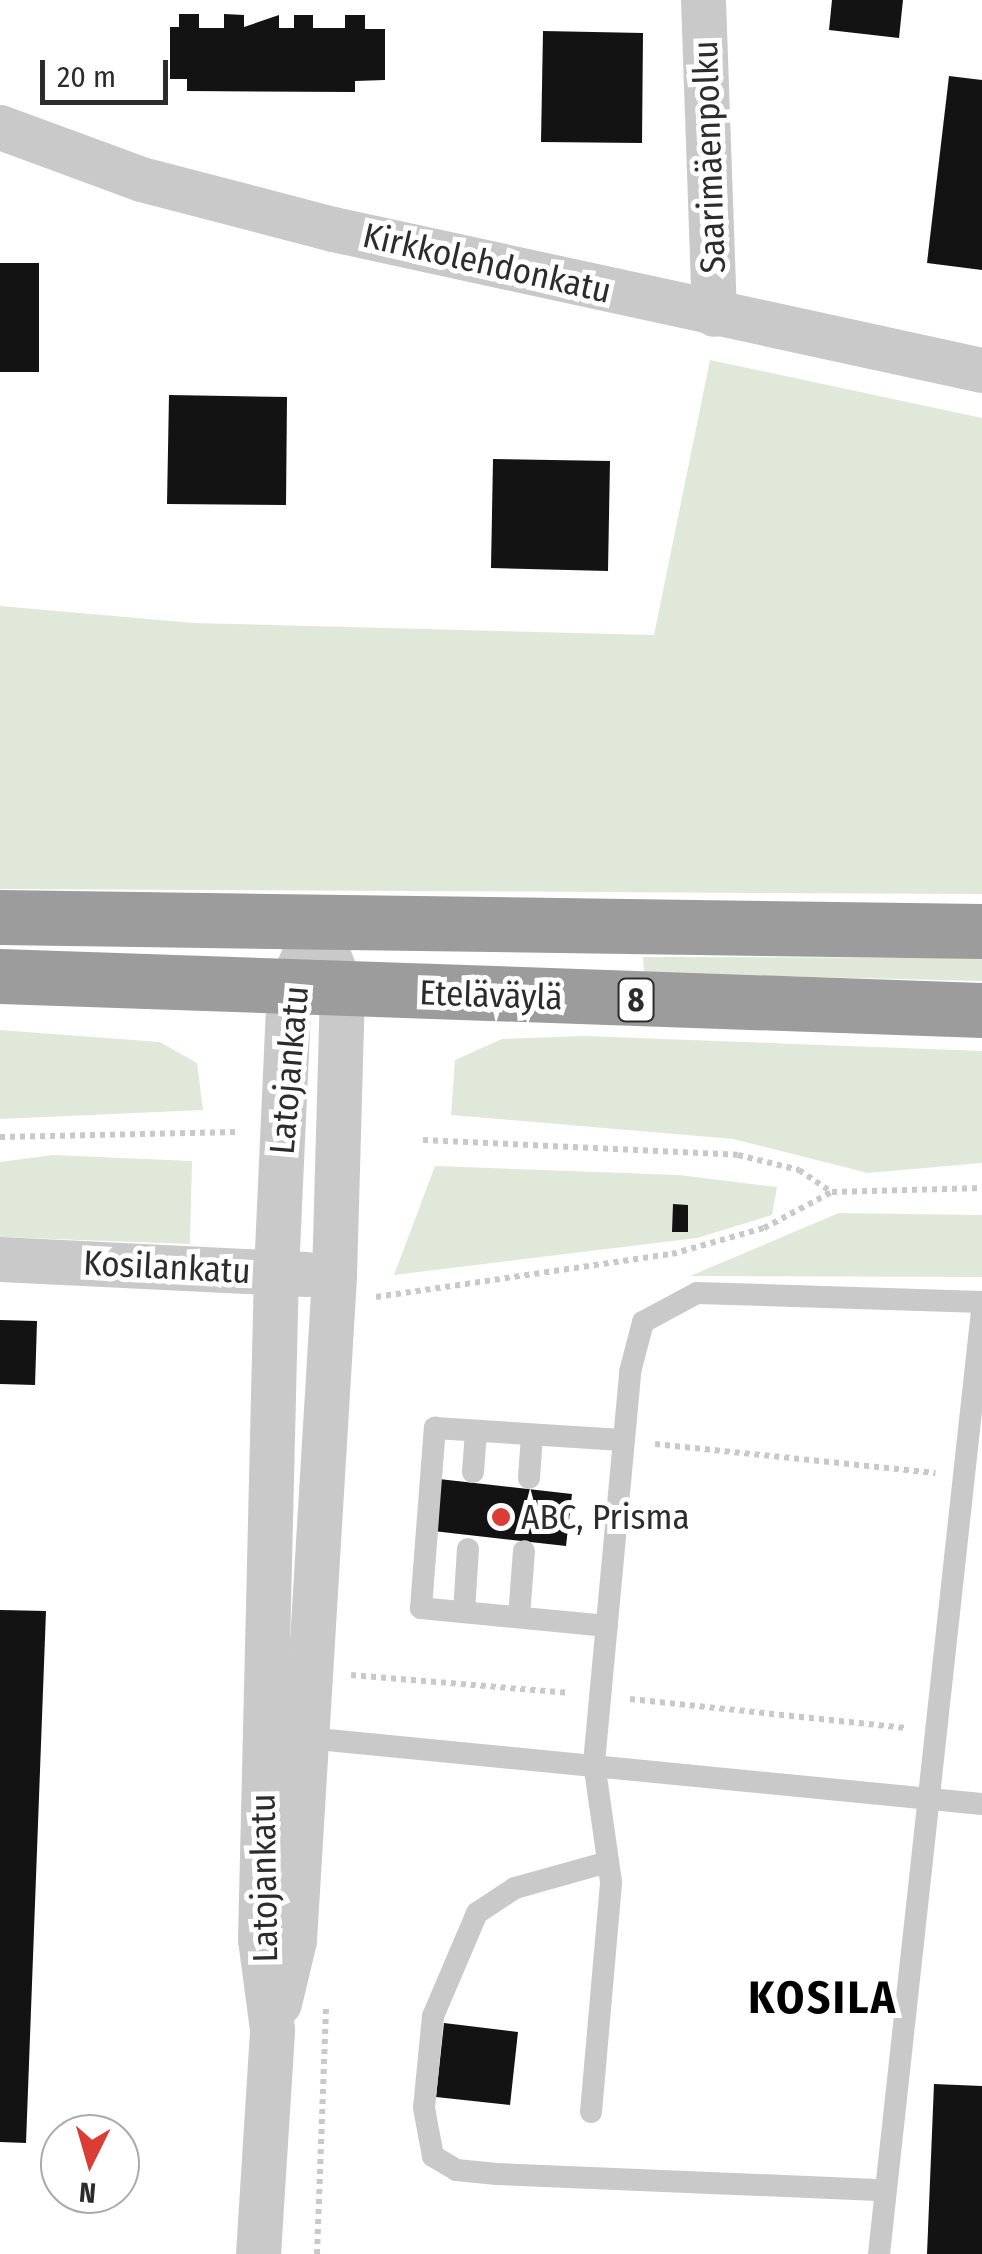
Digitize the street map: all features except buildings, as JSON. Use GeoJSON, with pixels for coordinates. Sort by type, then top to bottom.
{"type":"FeatureCollection","features":[{"type":"Feature","properties":{"kind":"highway","name":"Eteläväylä"},"geometry":{"type":"LineString","coordinates":[[0,917],[317,926],[982,931]]}},
{"type":"Feature","properties":{"kind":"highway","name":"Eteläväylä"},"geometry":{"type":"LineString","coordinates":[[0,976],[982,1010]]}},
{"type":"Feature","properties":{"kind":"street","name":"Saarimäenpolku"},"geometry":{"type":"LineString","coordinates":[[703,0],[714,314]]}},
{"type":"Feature","properties":{"kind":"street","name":"Kirkkolehdonkatu"},"geometry":{"type":"LineString","coordinates":[[0,127],[160,184],[714,314],[982,370]]}},
{"type":"Feature","properties":{"kind":"street","name":"Latojankatu"},"geometry":{"type":"LineString","coordinates":[[258,2254],[272,2029],[260,1939],[334,1276],[316,989],[317,926]]}},
{"type":"Feature","properties":{"kind":"street","name":"Latojankatu"},"geometry":{"type":"LineString","coordinates":[[285,1737],[276,1272],[316,989]]}},
{"type":"Feature","properties":{"kind":"street","name":"Kosilankatu"},"geometry":{"type":"LineString","coordinates":[[0,1260],[334,1276]]}},
{"type":"Feature","properties":{"kind":"lane"},"geometry":{"type":"LineString","coordinates":[[592,2112],[608,1862],[594,1763],[622,1440],[643,1322],[665,1304],[697,1293],[982,1302]]}},
{"type":"Feature","properties":{"kind":"lane"},"geometry":{"type":"LineString","coordinates":[[879,2254],[925,1798],[982,1312]]}},
{"type":"Feature","properties":{"kind":"lane"},"geometry":{"type":"LineString","coordinates":[[606,1626],[421,1608],[435,1428],[622,1440]]}},
{"type":"Feature","properties":{"kind":"lane"},"geometry":{"type":"LineString","coordinates":[[474,1472],[476,1431]]}},
{"type":"Feature","properties":{"kind":"lane"},"geometry":{"type":"LineString","coordinates":[[529,1478],[532,1434]]}},
{"type":"Feature","properties":{"kind":"lane"},"geometry":{"type":"LineString","coordinates":[[464,1612],[468,1549]]}},
{"type":"Feature","properties":{"kind":"lane"},"geometry":{"type":"LineString","coordinates":[[519,1617],[524,1551]]}},
{"type":"Feature","properties":{"kind":"lane"},"geometry":{"type":"LineString","coordinates":[[285,1737],[594,1763],[982,1804]]}},
{"type":"Feature","properties":{"kind":"lane"},"geometry":{"type":"LineString","coordinates":[[608,1862],[515,1888],[477,1914],[434,2016],[424,2108],[433,2156],[456,2170],[496,2174],[884,2190]]}},
{"type":"Feature","properties":{"kind":"path"},"geometry":{"type":"LineString","coordinates":[[0,1137],[253,1132]]}},
{"type":"Feature","properties":{"kind":"path"},"geometry":{"type":"LineString","coordinates":[[422,1140],[738,1155],[799,1170],[832,1192]]}},
{"type":"Feature","properties":{"kind":"path"},"geometry":{"type":"LineString","coordinates":[[334,1276],[383,1301],[672,1254],[764,1228],[832,1192],[982,1188]]}},
{"type":"Feature","properties":{"kind":"path"},"geometry":{"type":"LineString","coordinates":[[622,1440],[963,1476]]}},
{"type":"Feature","properties":{"kind":"path"},"geometry":{"type":"LineString","coordinates":[[350,1675],[933,1730]]}},
{"type":"Feature","properties":{"kind":"green space"},"geometry":{"type":"Polygon","coordinates":[[[710,360],[982,418],[982,894],[0,889],[0,606],[194,623],[654,635],[710,360]]]}},
{"type":"Feature","properties":{"kind":"green space"},"geometry":{"type":"Polygon","coordinates":[[[643,957],[982,958],[982,981],[644,973],[643,957]]]}},
{"type":"Feature","properties":{"kind":"green space"},"geometry":{"type":"Polygon","coordinates":[[[0,1030],[160,1042],[197,1063],[203,1110],[0,1119],[0,1030]]]}},
{"type":"Feature","properties":{"kind":"green space"},"geometry":{"type":"Polygon","coordinates":[[[584,1036],[982,1051],[982,1163],[868,1173],[733,1139],[451,1115],[455,1060],[502,1039],[584,1036]]]}},
{"type":"Feature","properties":{"kind":"green space"},"geometry":{"type":"Polygon","coordinates":[[[53,1155],[192,1161],[190,1244],[0,1237],[0,1162],[53,1155]]]}},
{"type":"Feature","properties":{"kind":"green space"},"geometry":{"type":"Polygon","coordinates":[[[435,1166],[679,1175],[777,1187],[772,1215],[697,1238],[394,1275],[435,1166]]]}},
{"type":"Feature","properties":{"kind":"green space"},"geometry":{"type":"Polygon","coordinates":[[[839,1213],[982,1215],[982,1277],[690,1276],[839,1213]]]}},
{"type":"Feature","properties":{"kind":"place","name":"ABC, Prisma"},"geometry":{"type":"Point","coordinates":[501,1517]}},
{"type":"Feature","properties":{"kind":"district","name":"KOSILA"},"geometry":{"type":"Point","coordinates":[823,1999]}}]}
